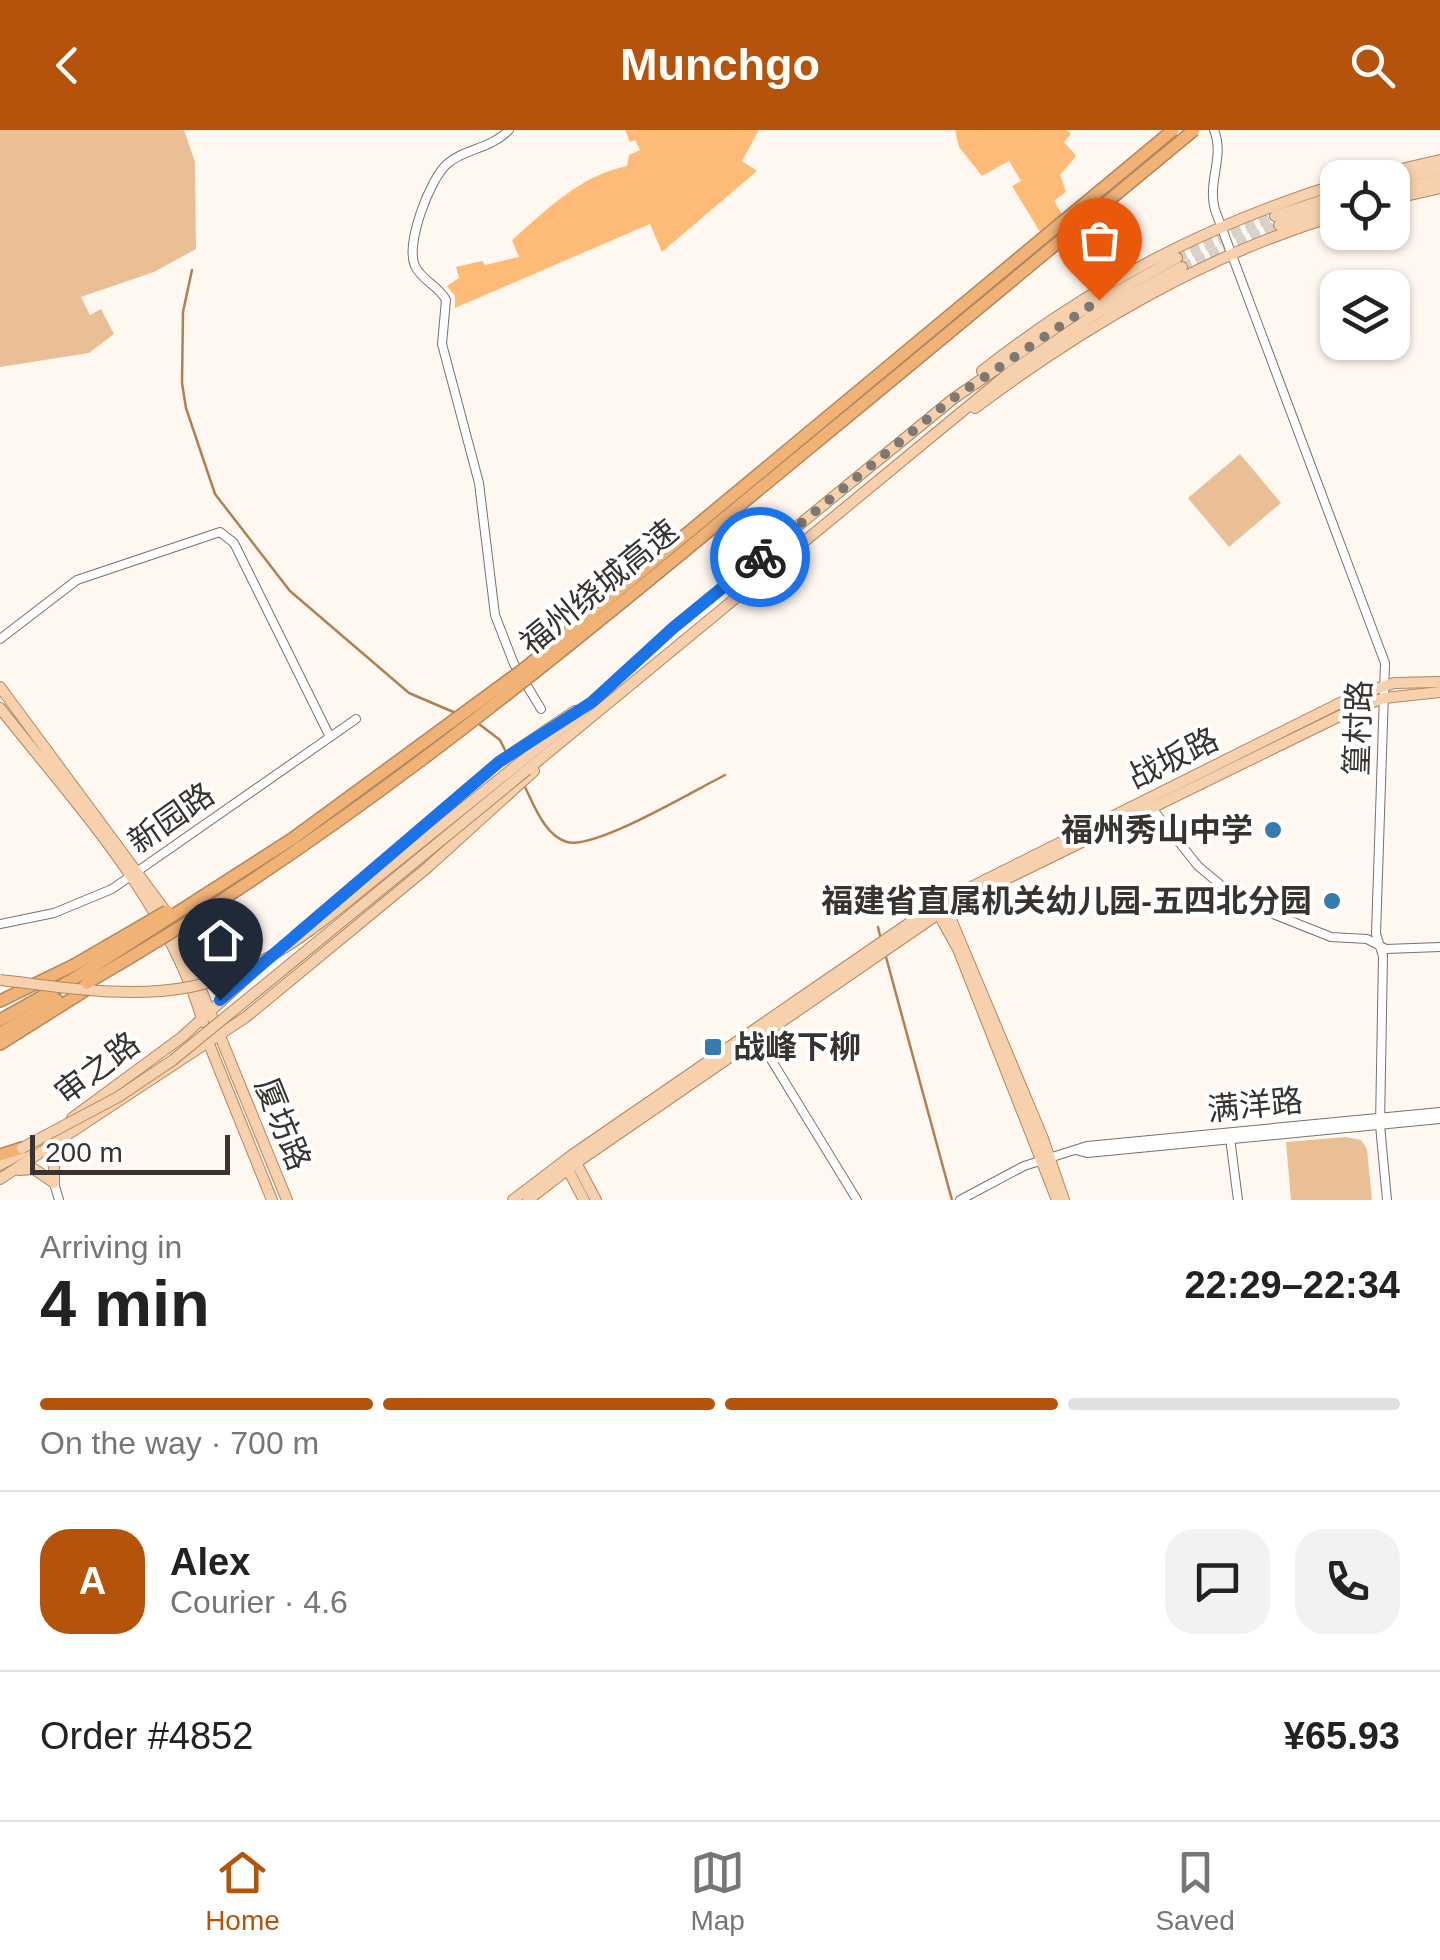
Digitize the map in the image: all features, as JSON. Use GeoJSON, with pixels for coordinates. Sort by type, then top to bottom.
{"type":"FeatureCollection","features":[{"type":"Feature","properties":{"kind":"highway","name":"福州绕城高速"},"geometry":{"type":"LineString","coordinates":[[0,1033],[292,839],[525,668],[1174,130]]}},
{"type":"Feature","properties":{"kind":"highway","name":"福州绕城高速"},"geometry":{"type":"LineString","coordinates":[[0,1020],[174,933],[306,844],[540,671],[1194,130]]}},
{"type":"Feature","properties":{"kind":"highway"},"geometry":{"type":"LineString","coordinates":[[0,1000],[82,978]]}},
{"type":"Feature","properties":{"kind":"highway"},"geometry":{"type":"LineString","coordinates":[[0,1047],[40,1020],[82,978]]}},
{"type":"Feature","properties":{"kind":"highway"},"geometry":{"type":"LineString","coordinates":[[0,1156],[22,1148]]}},
{"type":"Feature","properties":{"kind":"main road"},"geometry":{"type":"LineString","coordinates":[[1410,167],[1440,160]]}},
{"type":"Feature","properties":{"kind":"main road"},"geometry":{"type":"LineString","coordinates":[[1410,176],[1440,169]]}},
{"type":"Feature","properties":{"kind":"main road"},"geometry":{"type":"LineString","coordinates":[[1410,186],[1440,179]]}},
{"type":"Feature","properties":{"kind":"main road"},"geometry":{"type":"LineString","coordinates":[[1410,195],[1440,188]]}},
{"type":"Feature","properties":{"kind":"main road"},"geometry":{"type":"LineString","coordinates":[[22,1148],[118,1097],[173,1060],[526,769],[673,628],[1017,343],[1158,256],[1222,226],[1320,191]]}},
{"type":"Feature","properties":{"kind":"main road"},"geometry":{"type":"LineString","coordinates":[[1320,202],[1277,221],[1320,210]]}},
{"type":"Feature","properties":{"kind":"main road"},"geometry":{"type":"LineString","coordinates":[[0,980],[118,992],[191,987],[232,975],[277,955],[547,757],[945,428],[1099,323],[1181,277],[1233,253],[1320,222]]}},
{"type":"Feature","properties":{"kind":"main road"},"geometry":{"type":"LineString","coordinates":[[945,428],[970,403],[1040,350],[1179,263],[1073,316],[952,399]]}},
{"type":"Feature","properties":{"kind":"main road","name":"战坂路"},"geometry":{"type":"LineString","coordinates":[[874,952],[940,907],[1338,704],[1384,685],[1415,680],[1440,682]]}},
{"type":"Feature","properties":{"kind":"main road"},"geometry":{"type":"LineString","coordinates":[[0,687],[135,874]]}},
{"type":"Feature","properties":{"kind":"main road","name":"战坂路"},"geometry":{"type":"LineString","coordinates":[[1148,803],[1347,712],[1384,698],[1440,692]]}},
{"type":"Feature","properties":{"kind":"main road","name":"审之路"},"geometry":{"type":"LineString","coordinates":[[0,1165],[49,1136],[206,1015],[499,762],[592,702]]}},
{"type":"Feature","properties":{"kind":"main road"},"geometry":{"type":"LineString","coordinates":[[0,708],[135,874]]}},
{"type":"Feature","properties":{"kind":"main road","name":"审之路"},"geometry":{"type":"LineString","coordinates":[[0,1179],[246,1018],[428,867],[514,788],[526,769]]}},
{"type":"Feature","properties":{"kind":"main road","name":"厦坊路"},"geometry":{"type":"LineString","coordinates":[[135,874],[206,1015],[272,1200]]}},
{"type":"Feature","properties":{"kind":"main road"},"geometry":{"type":"LineString","coordinates":[[940,907],[1064,1200]]}},
{"type":"Feature","properties":{"kind":"main road"},"geometry":{"type":"LineString","coordinates":[[513,1200],[758,1038],[874,952]]}},
{"type":"Feature","properties":{"kind":"main road"},"geometry":{"type":"LineString","coordinates":[[528,1200],[570,1162],[874,952]]}},
{"type":"Feature","properties":{"kind":"main road","name":"厦坊路"},"geometry":{"type":"LineString","coordinates":[[213,1037],[287,1200]]}},
{"type":"Feature","properties":{"kind":"main road"},"geometry":{"type":"LineString","coordinates":[[54,1183],[54,1162],[64,1139]]}},
{"type":"Feature","properties":{"kind":"main road"},"geometry":{"type":"LineString","coordinates":[[1046,1159],[1057,1200]]}},
{"type":"Feature","properties":{"kind":"main road"},"geometry":{"type":"LineString","coordinates":[[570,1162],[584,1200]]}},
{"type":"Feature","properties":{"kind":"main road"},"geometry":{"type":"LineString","coordinates":[[570,1162],[596,1200]]}},
{"type":"Feature","properties":{"kind":"main road"},"geometry":{"type":"LineString","coordinates":[[14,1170],[34,1169],[54,1183]]}},
{"type":"Feature","properties":{"kind":"street"},"geometry":{"type":"LineString","coordinates":[[508,130],[489,146],[455,159],[443,169],[420,220],[412,252],[417,270],[446,300],[442,344],[480,483],[495,615],[514,664],[541,709]]}},
{"type":"Feature","properties":{"kind":"street","name":"篁村路"},"geometry":{"type":"LineString","coordinates":[[1214,130],[1220,150],[1211,189],[1222,226],[1384,663],[1378,946],[1383,956],[1380,1121],[1386,1200]]}},
{"type":"Feature","properties":{"kind":"street"},"geometry":{"type":"LineString","coordinates":[[0,638],[78,580],[208,534],[225,534],[234,543],[330,738]]}},
{"type":"Feature","properties":{"kind":"street","name":"新园路"},"geometry":{"type":"LineString","coordinates":[[0,924],[66,910],[135,874],[356,719]]}},
{"type":"Feature","properties":{"kind":"street"},"geometry":{"type":"LineString","coordinates":[[1148,803],[1192,861],[1242,900],[1331,937],[1367,939],[1386,949],[1440,947]]}},
{"type":"Feature","properties":{"kind":"street"},"geometry":{"type":"LineString","coordinates":[[758,1038],[857,1200]]}},
{"type":"Feature","properties":{"kind":"street","name":"满洋路"},"geometry":{"type":"LineString","coordinates":[[960,1200],[1024,1166],[1087,1146],[1440,1116]]}},
{"type":"Feature","properties":{"kind":"street","name":"满洋路"},"geometry":{"type":"LineString","coordinates":[[1076,1150],[1087,1153],[1380,1121]]}},
{"type":"Feature","properties":{"kind":"street"},"geometry":{"type":"LineString","coordinates":[[1230,1138],[1238,1200]]}},
{"type":"Feature","properties":{"kind":"street"},"geometry":{"type":"LineString","coordinates":[[54,1183],[60,1200]]}},
{"type":"Feature","properties":{"kind":"shaded area"},"geometry":{"type":"Polygon","coordinates":[[[0,130],[184,130],[195,162],[196,249],[154,272],[81,297],[90,315],[101,309],[114,334],[89,353],[0,367],[0,130]]]}},
{"type":"Feature","properties":{"kind":"shaded area"},"geometry":{"type":"Polygon","coordinates":[[[625,130],[759,130],[742,161],[757,171],[662,252],[650,224],[455,308],[455,296],[447,286],[459,278],[456,267],[519,257],[512,240],[552,206],[594,177],[627,166],[629,155],[640,150],[635,140],[630,142],[625,130]]]}},
{"type":"Feature","properties":{"kind":"shaded area"},"geometry":{"type":"Polygon","coordinates":[[[955,130],[1067,130],[1071,134],[1064,142],[1076,156],[1060,175],[1066,192],[1054,201],[1062,214],[1040,232],[1012,186],[1021,181],[1009,161],[982,176],[959,147],[955,130]]]}},
{"type":"Feature","properties":{"kind":"shaded area"},"geometry":{"type":"Polygon","coordinates":[[[1240,454],[1281,503],[1229,547],[1188,498],[1240,454]]]}},
{"type":"Feature","properties":{"kind":"shaded area"},"geometry":{"type":"Polygon","coordinates":[[[1346,1137],[1361,1140],[1367,1149],[1372,1200],[1291,1200],[1286,1142],[1346,1137]]]}},
{"type":"Feature","properties":{"kind":"waterway"},"geometry":{"type":"LineString","coordinates":[[192,270],[183,312],[182,383],[186,408],[215,494],[290,591],[409,693],[458,714]]}},
{"type":"Feature","properties":{"kind":"waterway"},"geometry":{"type":"LineString","coordinates":[[479,724],[500,740],[507,754]]}},
{"type":"Feature","properties":{"kind":"waterway"},"geometry":{"type":"LineString","coordinates":[[525,787],[552,833],[567,842],[581,842],[621,828],[725,775]]}},
{"type":"Feature","properties":{"kind":"waterway"},"geometry":{"type":"LineString","coordinates":[[878,927],[881,940]]}},
{"type":"Feature","properties":{"kind":"waterway"},"geometry":{"type":"LineString","coordinates":[[886,957],[952,1200]]}},
{"type":"Feature","properties":{"kind":"tunnel"},"geometry":{"type":"LineString","coordinates":[[1177,258],[1275,216]]}},
{"type":"Feature","properties":{"kind":"tunnel"},"geometry":{"type":"LineString","coordinates":[[1182,267],[1279,225]]}},
{"type":"Feature","properties":{"kind":"way so far"},"geometry":{"type":"LineString","coordinates":[[760,557],[952,399],[1099,300]]}},
{"type":"Feature","properties":{"kind":"place","name":"福州秀山中学"},"geometry":{"type":"Point","coordinates":[1273,830]}},
{"type":"Feature","properties":{"kind":"place","name":"福建省直属机关幼儿园-五四北分园"},"geometry":{"type":"Point","coordinates":[1332,901]}},
{"type":"Feature","properties":{"kind":"place","name":"战峰下柳"},"geometry":{"type":"Point","coordinates":[713,1047]}},
{"type":"Feature","properties":{"kind":"route"},"geometry":{"type":"LineString","coordinates":[[220,1000],[499,762],[592,702],[673,628],[760,557]]}}]}
